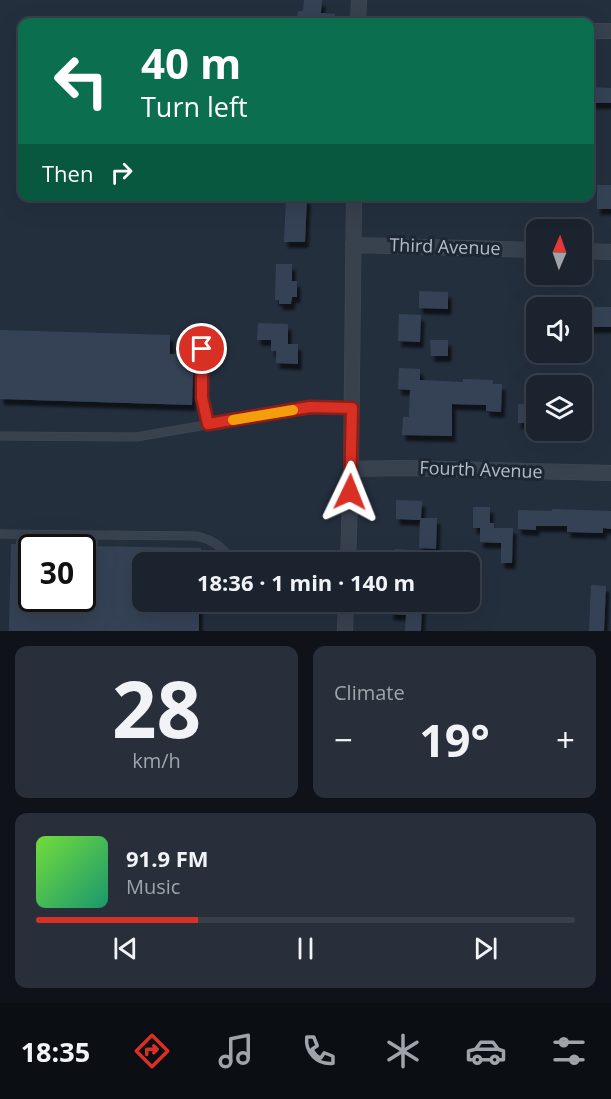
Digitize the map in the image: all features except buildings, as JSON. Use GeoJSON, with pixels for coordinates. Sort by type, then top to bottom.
{"type":"FeatureCollection","features":[{"type":"Feature","properties":{"kind":"street"},"geometry":{"type":"LineString","coordinates":[[358,18],[359,0]]}},
{"type":"Feature","properties":{"kind":"street"},"geometry":{"type":"LineString","coordinates":[[594,31],[611,31]]}},
{"type":"Feature","properties":{"kind":"street"},"geometry":{"type":"LineString","coordinates":[[348,552],[354,201]]}},
{"type":"Feature","properties":{"kind":"street","name":"Third Avenue"},"geometry":{"type":"LineString","coordinates":[[353,245],[526,250]]}},
{"type":"Feature","properties":{"kind":"street"},"geometry":{"type":"LineString","coordinates":[[592,251],[611,252]]}},
{"type":"Feature","properties":{"kind":"street","name":"Fourth Avenue"},"geometry":{"type":"LineString","coordinates":[[351,469],[404,468],[611,473]]}},
{"type":"Feature","properties":{"kind":"street"},"geometry":{"type":"LineString","coordinates":[[345,631],[346,612]]}},
{"type":"Feature","properties":{"kind":"lane"},"geometry":{"type":"LineString","coordinates":[[202,349],[202,398],[208,424]]}},
{"type":"Feature","properties":{"kind":"lane"},"geometry":{"type":"LineString","coordinates":[[0,436],[136,437],[310,407],[352,408]]}},
{"type":"Feature","properties":{"kind":"lane"},"geometry":{"type":"LineString","coordinates":[[0,534],[196,536],[208,538],[225,552]]}},
{"type":"Feature","properties":{"kind":"slow traffic"},"geometry":{"type":"LineString","coordinates":[[233,420],[293,410]]}},
{"type":"Feature","properties":{"kind":"route"},"geometry":{"type":"LineString","coordinates":[[202,349],[202,398],[208,424],[310,407],[352,408],[350,492]]}}]}
